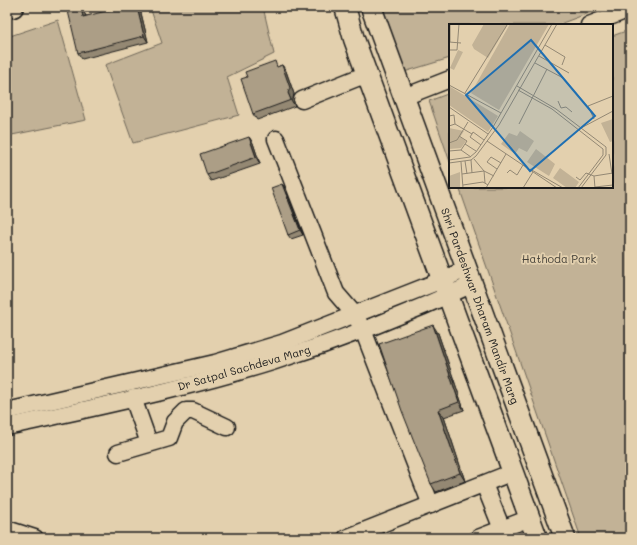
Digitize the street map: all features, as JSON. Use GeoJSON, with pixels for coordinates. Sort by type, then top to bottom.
{"type":"FeatureCollection","features":[{"type":"Feature","properties":{"kind":"main road"},"geometry":{"type":"LineString","coordinates":[[345,7],[354,39],[537,538]]}},
{"type":"Feature","properties":{"kind":"main road","name":"Shri Pardeshwar Dharam Mandir Marg"},"geometry":{"type":"LineString","coordinates":[[371,7],[565,538]]}},
{"type":"Feature","properties":{"kind":"street"},"geometry":{"type":"LineString","coordinates":[[592,24],[630,9]]}},
{"type":"Feature","properties":{"kind":"street"},"geometry":{"type":"LineString","coordinates":[[302,100],[367,74]]}},
{"type":"Feature","properties":{"kind":"street"},"geometry":{"type":"LineString","coordinates":[[404,97],[449,79]]}},
{"type":"Feature","properties":{"kind":"street"},"geometry":{"type":"LineString","coordinates":[[276,139],[336,293],[355,315],[363,330],[431,505]]}},
{"type":"Feature","properties":{"kind":"street","name":"Dr Satpal Sachdeva Marg"},"geometry":{"type":"LineString","coordinates":[[7,427],[197,383],[272,362],[363,330],[470,276]]}},
{"type":"Feature","properties":{"kind":"street"},"geometry":{"type":"LineString","coordinates":[[7,411],[214,363],[282,343],[355,315],[445,288]]}},
{"type":"Feature","properties":{"kind":"street"},"geometry":{"type":"LineString","coordinates":[[133,398],[150,443]]}},
{"type":"Feature","properties":{"kind":"street"},"geometry":{"type":"LineString","coordinates":[[118,453],[169,438],[175,422],[186,411],[193,411],[227,427]]}},
{"type":"Feature","properties":{"kind":"street"},"geometry":{"type":"LineString","coordinates":[[346,538],[513,472]]}},
{"type":"Feature","properties":{"kind":"street"},"geometry":{"type":"LineString","coordinates":[[484,484],[502,529]]}},
{"type":"Feature","properties":{"kind":"street"},"geometry":{"type":"LineString","coordinates":[[478,538],[530,518]]}},
{"type":"Feature","properties":{"kind":"street"},"geometry":{"type":"LineString","coordinates":[[7,529],[35,538]]}},
{"type":"Feature","properties":{"kind":"green space"},"geometry":{"type":"Polygon","coordinates":[[[150,7],[263,7],[274,54],[227,77],[239,115],[133,143],[105,65],[162,43],[150,7]]]}},
{"type":"Feature","properties":{"kind":"green space"},"geometry":{"type":"Polygon","coordinates":[[[381,7],[605,7],[560,24],[449,24],[449,58],[404,72],[381,7]]]}},
{"type":"Feature","properties":{"kind":"green space"},"geometry":{"type":"Polygon","coordinates":[[[58,20],[86,120],[7,136],[7,37],[58,20]]]}},
{"type":"Feature","properties":{"kind":"green space","name":"Hathoda Park"},"geometry":{"type":"Polygon","coordinates":[[[629,30],[630,538],[581,538],[459,188],[613,188],[613,36],[629,30]]]}},
{"type":"Feature","properties":{"kind":"green space"},"geometry":{"type":"Polygon","coordinates":[[[449,93],[449,159],[429,101],[449,93]]]}},
{"type":"Feature","properties":{"kind":"building"},"geometry":{"type":"Polygon","coordinates":[[[121,7],[137,7],[144,36],[78,53],[68,11],[81,8],[83,17],[121,7]]]}},
{"type":"Feature","properties":{"kind":"building"},"geometry":{"type":"Polygon","coordinates":[[[275,61],[277,67],[282,65],[290,88],[288,93],[291,100],[253,114],[241,79],[247,77],[245,72],[275,61]]]}},
{"type":"Feature","properties":{"kind":"building"},"geometry":{"type":"Polygon","coordinates":[[[249,137],[256,157],[207,175],[200,154],[249,137]]]}},
{"type":"Feature","properties":{"kind":"building"},"geometry":{"type":"Polygon","coordinates":[[[282,184],[300,230],[288,235],[271,188],[282,184]]]}},
{"type":"Feature","properties":{"kind":"building"},"geometry":{"type":"Polygon","coordinates":[[[433,325],[459,402],[438,410],[460,473],[431,484],[402,411],[379,344],[433,325]]]}}]}
